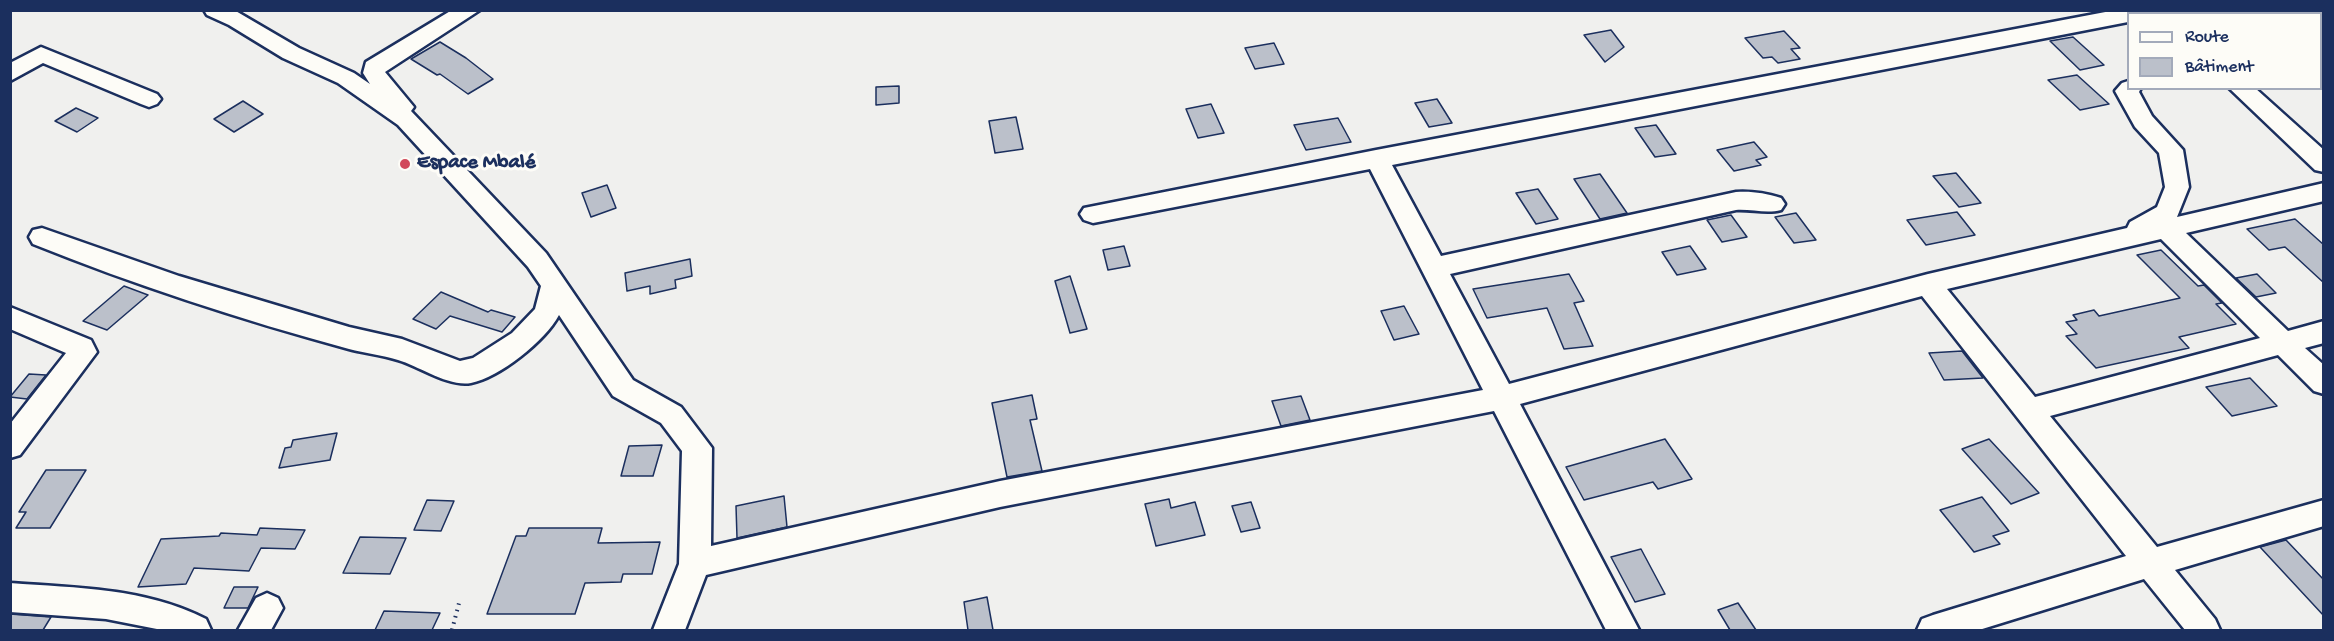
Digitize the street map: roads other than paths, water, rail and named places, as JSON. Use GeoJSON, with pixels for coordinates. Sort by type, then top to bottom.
{"type":"FeatureCollection","features":[{"type":"Feature","properties":{"kind":"street"},"geometry":{"type":"LineString","coordinates":[[215,10],[237,20],[291,53],[346,78],[406,119],[515,234],[554,285],[623,388],[671,415],[697,448],[695,564],[669,630]]}},
{"type":"Feature","properties":{"kind":"street"},"geometry":{"type":"LineString","coordinates":[[406,119],[399,101],[374,73],[374,67],[469,10]]}},
{"type":"Feature","properties":{"kind":"street"},"geometry":{"type":"LineString","coordinates":[[1094,214],[2127,15]]}},
{"type":"Feature","properties":{"kind":"street"},"geometry":{"type":"LineString","coordinates":[[10,74],[41,54],[149,99]]}},
{"type":"Feature","properties":{"kind":"street"},"geometry":{"type":"LineString","coordinates":[[2125,237],[2167,213],[2177,187],[2171,150],[2143,121],[2127,92],[2128,90]]}},
{"type":"Feature","properties":{"kind":"street"},"geometry":{"type":"LineString","coordinates":[[2242,90],[2324,164]]}},
{"type":"Feature","properties":{"kind":"street"},"geometry":{"type":"LineString","coordinates":[[1376,158],[1431,268],[1623,630]]}},
{"type":"Feature","properties":{"kind":"street"},"geometry":{"type":"LineString","coordinates":[[695,564],[1000,494],[1500,398],[1928,284],[2324,192]]}},
{"type":"Feature","properties":{"kind":"street"},"geometry":{"type":"LineString","coordinates":[[1431,268],[1736,201],[1755,200],[1772,204]]}},
{"type":"Feature","properties":{"kind":"street"},"geometry":{"type":"LineString","coordinates":[[2165,228],[2324,383]]}},
{"type":"Feature","properties":{"kind":"street"},"geometry":{"type":"LineString","coordinates":[[42,237],[102,261],[175,285],[210,293],[318,329],[402,350],[459,372],[470,372],[483,366],[522,341],[547,313],[554,285]]}},
{"type":"Feature","properties":{"kind":"street"},"geometry":{"type":"LineString","coordinates":[[1928,284],[2204,630]]}},
{"type":"Feature","properties":{"kind":"street"},"geometry":{"type":"LineString","coordinates":[[10,318],[81,348],[82,352],[10,446]]}},
{"type":"Feature","properties":{"kind":"street"},"geometry":{"type":"LineString","coordinates":[[2030,410],[2282,341],[2324,332]]}},
{"type":"Feature","properties":{"kind":"street"},"geometry":{"type":"LineString","coordinates":[[1933,630],[2150,563],[2324,513]]}},
{"type":"Feature","properties":{"kind":"street"},"geometry":{"type":"LineString","coordinates":[[10,597],[94,604],[164,615],[195,630]]}},
{"type":"Feature","properties":{"kind":"place","name":"Espace Mbalé"},"geometry":{"type":"Point","coordinates":[405,164]}}]}
